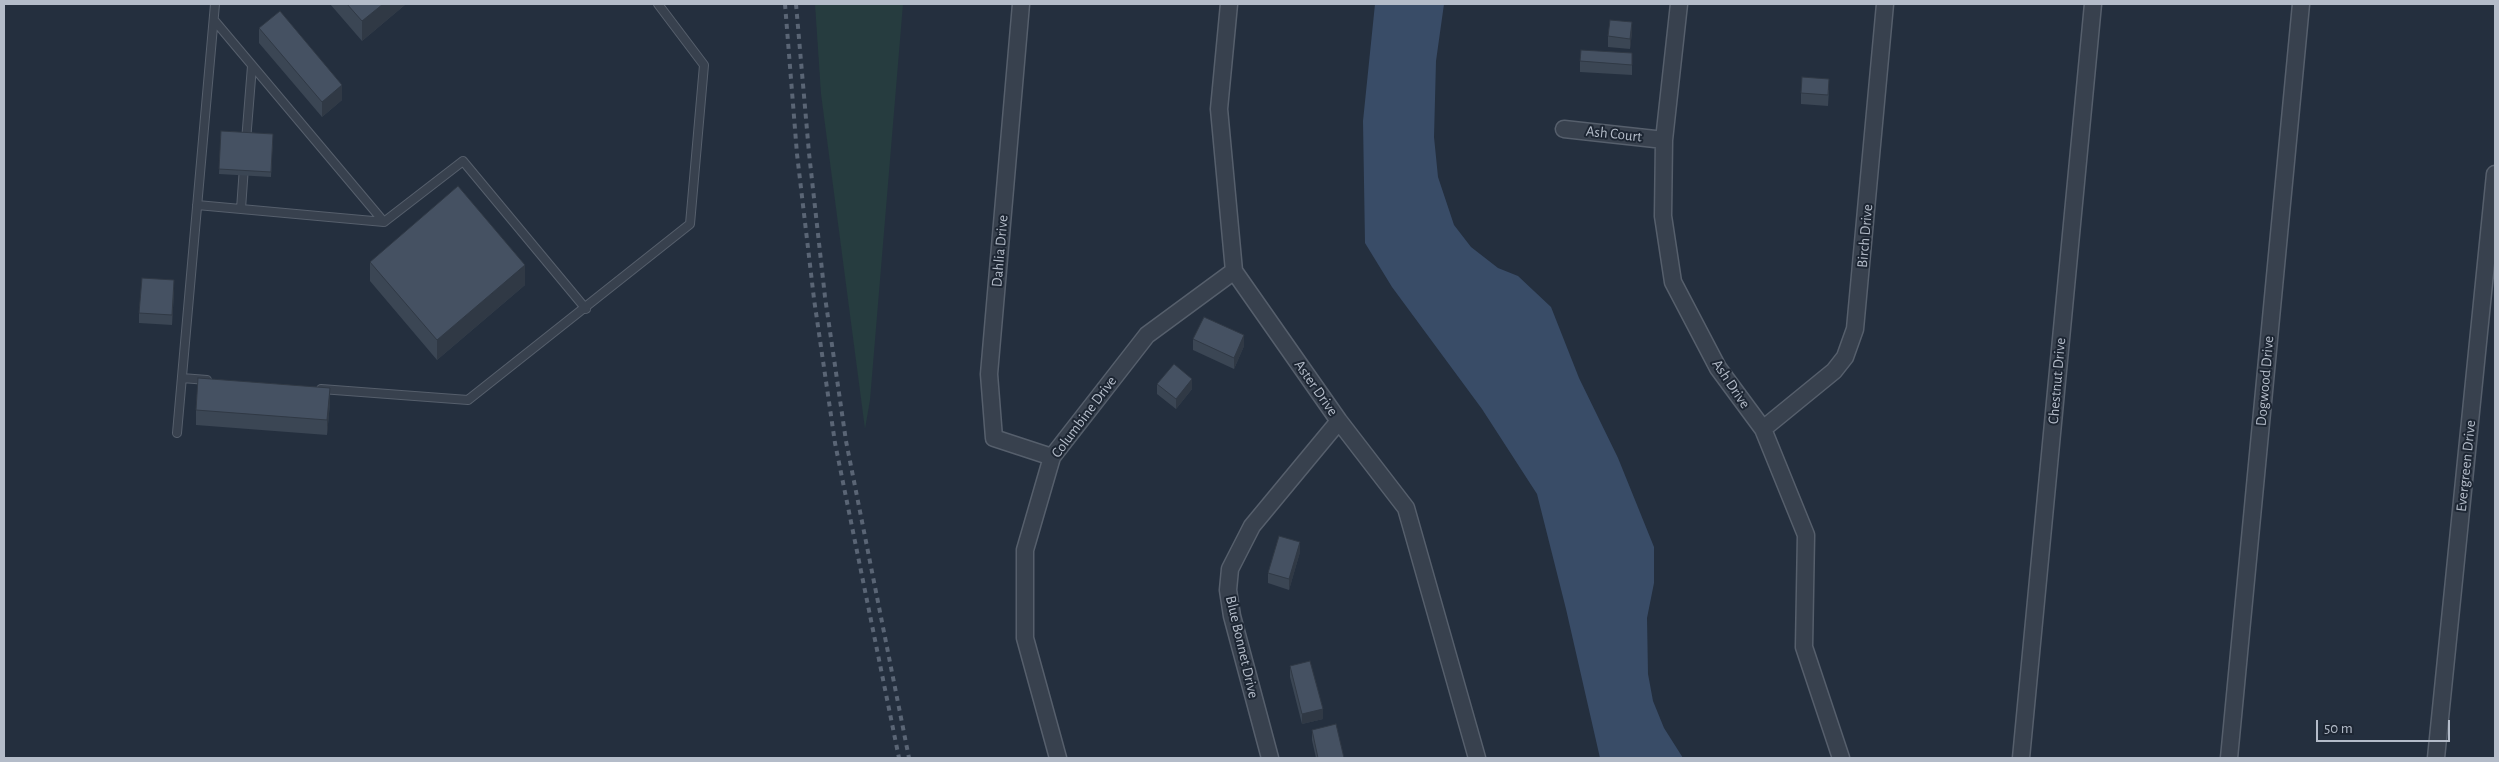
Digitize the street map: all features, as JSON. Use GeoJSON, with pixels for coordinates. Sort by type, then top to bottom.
{"type":"FeatureCollection","features":[{"type":"Feature","properties":{"kind":"street","name":"Dahlia Drive"},"geometry":{"type":"LineString","coordinates":[[1021,4],[989,374],[994,438],[1052,457]]}},
{"type":"Feature","properties":{"kind":"street","name":"Aster Drive"},"geometry":{"type":"LineString","coordinates":[[1229,4],[1219,109],[1234,271],[1338,420],[1406,508],[1477,758]]}},
{"type":"Feature","properties":{"kind":"street","name":"Ash Drive"},"geometry":{"type":"LineString","coordinates":[[1679,4],[1664,140],[1663,216],[1673,282],[1718,368],[1763,429],[1806,535],[1804,647],[1841,758]]}},
{"type":"Feature","properties":{"kind":"street","name":"Birch Drive"},"geometry":{"type":"LineString","coordinates":[[1763,429],[1834,371],[1845,357],[1853,336],[1859,303],[1885,4]]}},
{"type":"Feature","properties":{"kind":"street","name":"Chestnut Drive"},"geometry":{"type":"LineString","coordinates":[[2021,758],[2092,4]]}},
{"type":"Feature","properties":{"kind":"street","name":"Dogwood Drive"},"geometry":{"type":"LineString","coordinates":[[2228,758],[2301,4]]}},
{"type":"Feature","properties":{"kind":"street","name":"Ash Court"},"geometry":{"type":"LineString","coordinates":[[1564,129],[1664,140]]}},
{"type":"Feature","properties":{"kind":"street","name":"Evergreen Drive"},"geometry":{"type":"LineString","coordinates":[[2436,758],[2495,174]]}},
{"type":"Feature","properties":{"kind":"street","name":"Columbine Drive"},"geometry":{"type":"LineString","coordinates":[[1058,758],[1025,638],[1025,550],[1052,457],[1147,335],[1234,271]]}},
{"type":"Feature","properties":{"kind":"street","name":"Blue Bonnet Drive"},"geometry":{"type":"LineString","coordinates":[[1270,758],[1232,616],[1228,590],[1230,569],[1252,526],[1338,420]]}},
{"type":"Feature","properties":{"kind":"lane"},"geometry":{"type":"LineString","coordinates":[[177,433],[215,4]]}},
{"type":"Feature","properties":{"kind":"lane"},"geometry":{"type":"LineString","coordinates":[[310,388],[468,400],[586,309],[690,224],[704,64],[658,4]]}},
{"type":"Feature","properties":{"kind":"lane"},"geometry":{"type":"LineString","coordinates":[[214,20],[384,222]]}},
{"type":"Feature","properties":{"kind":"lane"},"geometry":{"type":"LineString","coordinates":[[245,152],[252,66]]}},
{"type":"Feature","properties":{"kind":"lane"},"geometry":{"type":"LineString","coordinates":[[241,209],[245,161]]}},
{"type":"Feature","properties":{"kind":"lane"},"geometry":{"type":"LineString","coordinates":[[197,205],[384,222],[463,161],[586,309]]}},
{"type":"Feature","properties":{"kind":"lane"},"geometry":{"type":"LineString","coordinates":[[182,378],[211,380]]}},
{"type":"Feature","properties":{"kind":"green space"},"geometry":{"type":"Polygon","coordinates":[[[815,4],[903,4],[870,400],[865,429],[821,94],[815,4]]]}},
{"type":"Feature","properties":{"kind":"water"},"geometry":{"type":"Polygon","coordinates":[[[1375,4],[1444,4],[1436,61],[1434,137],[1438,177],[1454,225],[1471,247],[1498,268],[1518,276],[1551,307],[1579,378],[1618,458],[1654,547],[1654,583],[1647,618],[1648,674],[1653,701],[1664,728],[1683,758],[1600,758],[1566,609],[1537,494],[1482,409],[1392,287],[1365,243],[1363,121],[1375,4]]]}},
{"type":"Feature","properties":{"kind":"building"},"geometry":{"type":"Polygon","coordinates":[[[347,4],[383,4],[362,21],[347,4]]]}},
{"type":"Feature","properties":{"kind":"building"},"geometry":{"type":"Polygon","coordinates":[[[280,11],[342,85],[322,102],[259,28],[280,11]]]}},
{"type":"Feature","properties":{"kind":"building"},"geometry":{"type":"Polygon","coordinates":[[[1610,20],[1632,22],[1630,39],[1608,36],[1610,20]]]}},
{"type":"Feature","properties":{"kind":"building"},"geometry":{"type":"Polygon","coordinates":[[[1581,50],[1632,53],[1632,65],[1580,61],[1581,50]]]}},
{"type":"Feature","properties":{"kind":"building"},"geometry":{"type":"Polygon","coordinates":[[[1802,77],[1829,79],[1828,95],[1801,93],[1802,77]]]}},
{"type":"Feature","properties":{"kind":"building"},"geometry":{"type":"Polygon","coordinates":[[[221,131],[273,134],[271,172],[219,169],[221,131]]]}},
{"type":"Feature","properties":{"kind":"building"},"geometry":{"type":"Polygon","coordinates":[[[458,186],[525,265],[437,340],[370,262],[458,186]]]}},
{"type":"Feature","properties":{"kind":"building"},"geometry":{"type":"Polygon","coordinates":[[[142,278],[174,280],[172,315],[139,313],[142,278]]]}},
{"type":"Feature","properties":{"kind":"building"},"geometry":{"type":"Polygon","coordinates":[[[1204,317],[1244,335],[1234,358],[1193,339],[1204,317]]]}},
{"type":"Feature","properties":{"kind":"building"},"geometry":{"type":"Polygon","coordinates":[[[1174,364],[1192,379],[1176,399],[1157,384],[1174,364]]]}},
{"type":"Feature","properties":{"kind":"building"},"geometry":{"type":"Polygon","coordinates":[[[198,378],[330,388],[327,420],[196,410],[198,378]]]}},
{"type":"Feature","properties":{"kind":"building"},"geometry":{"type":"Polygon","coordinates":[[[1279,536],[1300,542],[1289,579],[1268,573],[1279,536]]]}},
{"type":"Feature","properties":{"kind":"building"},"geometry":{"type":"Polygon","coordinates":[[[1310,661],[1323,709],[1302,714],[1290,666],[1310,661]]]}},
{"type":"Feature","properties":{"kind":"building"},"geometry":{"type":"Polygon","coordinates":[[[1336,724],[1344,758],[1318,758],[1312,730],[1336,724]]]}},
{"type":"Feature","properties":{"kind":"railway"},"geometry":{"type":"LineString","coordinates":[[785,4],[797,154],[814,299],[835,443],[899,758]]}},
{"type":"Feature","properties":{"kind":"railway"},"geometry":{"type":"LineString","coordinates":[[796,4],[809,153],[825,297],[846,441],[909,758]]}}]}
